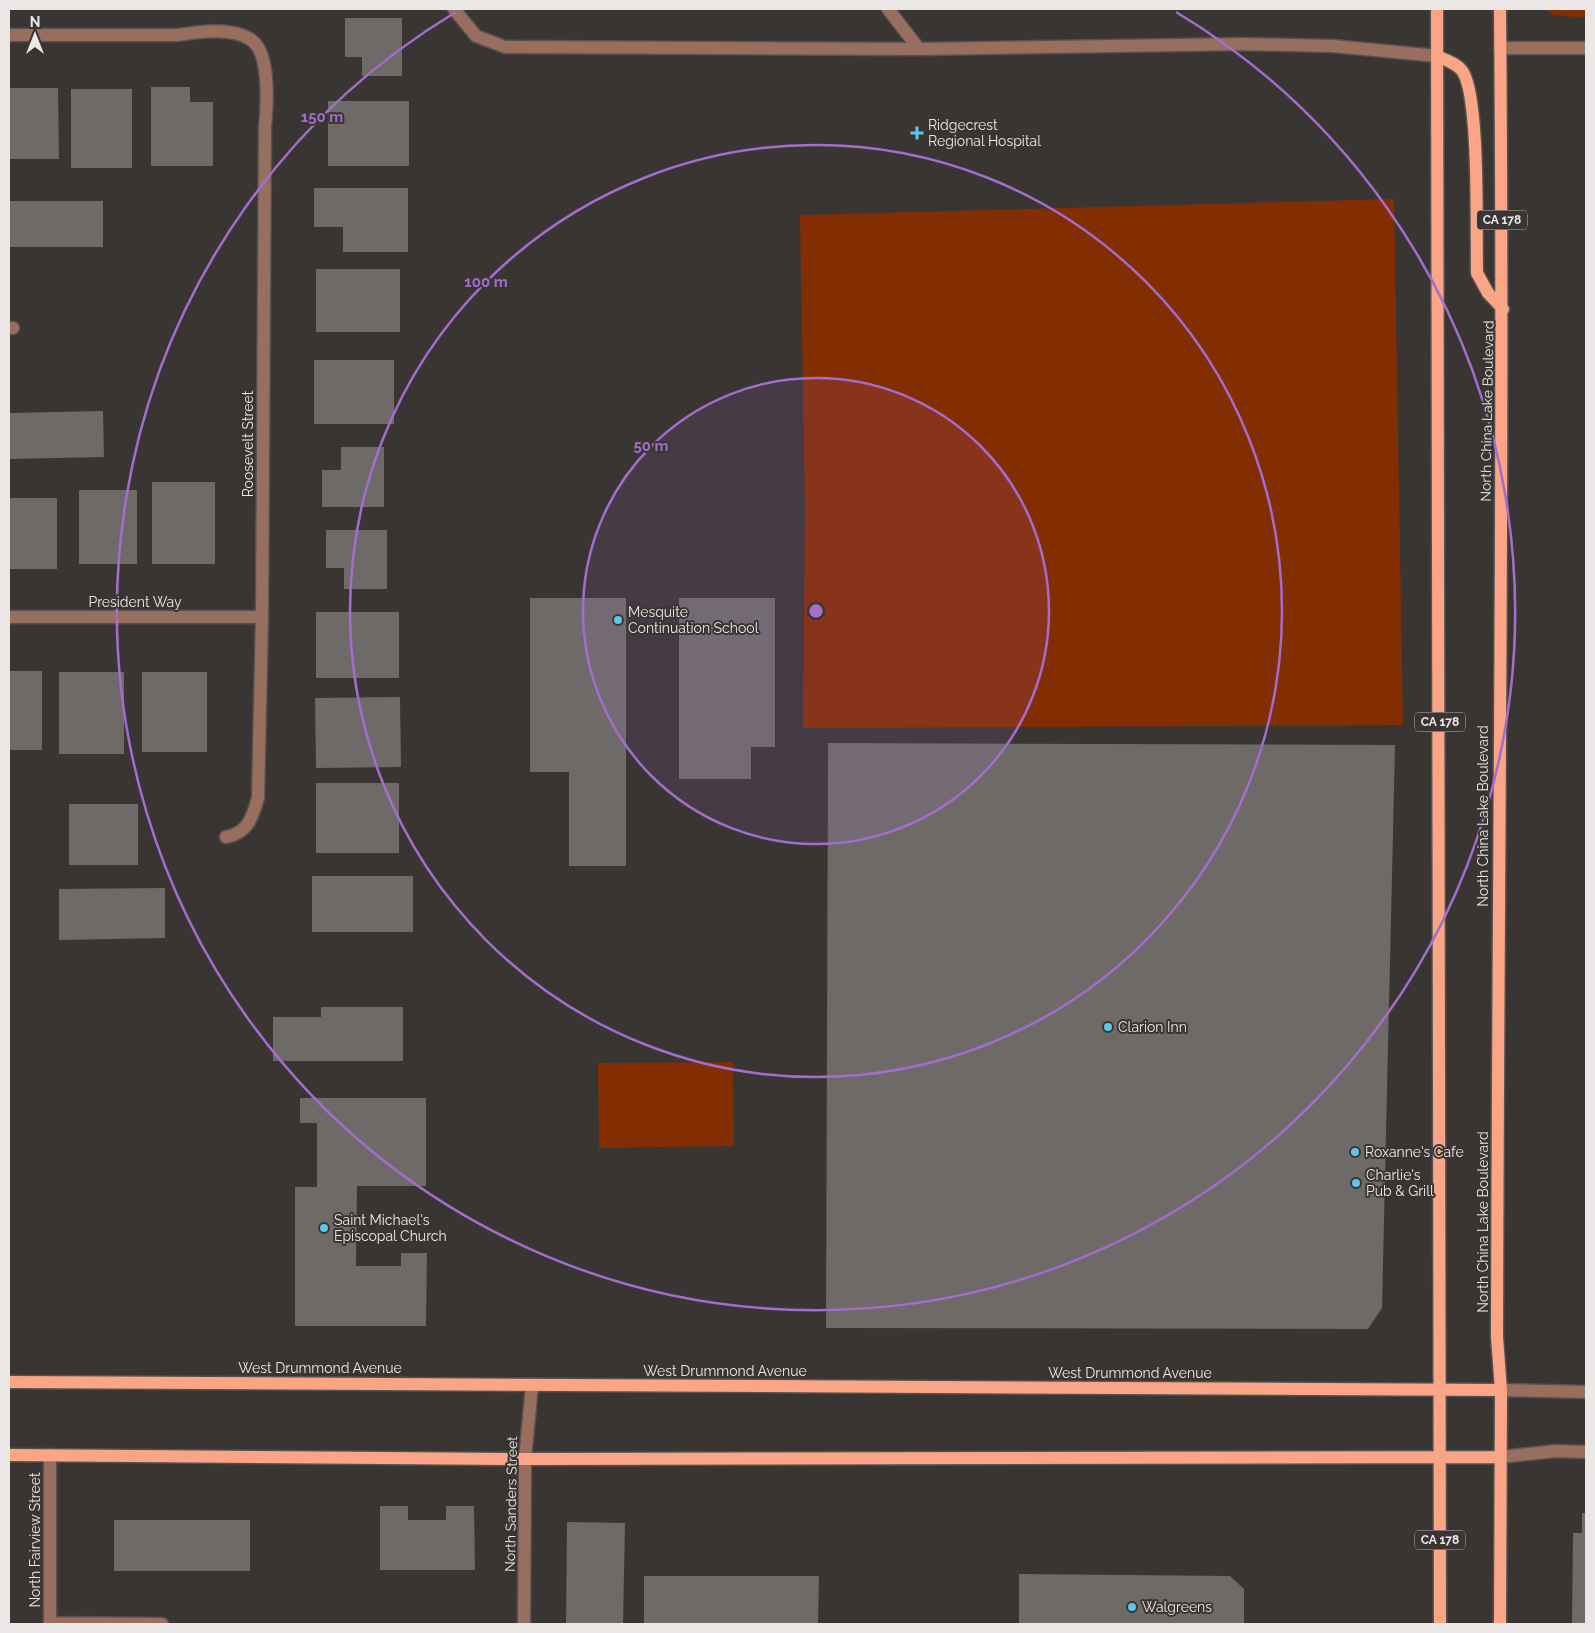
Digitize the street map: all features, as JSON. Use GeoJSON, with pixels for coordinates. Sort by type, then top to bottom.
{"type":"FeatureCollection","features":[{"type":"Feature","properties":{"kind":"main road","name":"CA 178"},"geometry":{"type":"LineString","coordinates":[[1437,9],[1440,1624]]}},
{"type":"Feature","properties":{"kind":"main road","name":"North China Lake Boulevard"},"geometry":{"type":"LineString","coordinates":[[1500,9],[1502,309],[1498,855],[1498,1336],[1501,1390],[1500,1624]]}},
{"type":"Feature","properties":{"kind":"main road"},"geometry":{"type":"LineString","coordinates":[[1437,56],[1462,70],[1468,83],[1473,122],[1477,273],[1488,293],[1502,309]]}},
{"type":"Feature","properties":{"kind":"main road","name":"West Drummond Avenue"},"geometry":{"type":"LineString","coordinates":[[9,1382],[1501,1390]]}},
{"type":"Feature","properties":{"kind":"main road"},"geometry":{"type":"LineString","coordinates":[[9,1455],[525,1458],[1500,1457]]}},
{"type":"Feature","properties":{"kind":"street"},"geometry":{"type":"LineString","coordinates":[[454,9],[476,36],[506,47],[919,50],[1243,44],[1333,46],[1437,56]]}},
{"type":"Feature","properties":{"kind":"street"},"geometry":{"type":"LineString","coordinates":[[888,9],[919,50]]}},
{"type":"Feature","properties":{"kind":"street","name":"Roosevelt Street"},"geometry":{"type":"LineString","coordinates":[[9,35],[178,34],[205,32],[232,34],[251,39],[260,50],[268,91],[265,136],[262,617],[258,798],[252,821],[236,835],[226,837]]}},
{"type":"Feature","properties":{"kind":"street"},"geometry":{"type":"LineString","coordinates":[[1500,48],[1586,48]]}},
{"type":"Feature","properties":{"kind":"street","name":"President Way"},"geometry":{"type":"LineString","coordinates":[[9,617],[262,617]]}},
{"type":"Feature","properties":{"kind":"street","name":"North Sanders Street"},"geometry":{"type":"LineString","coordinates":[[524,1624],[525,1458],[532,1385]]}},
{"type":"Feature","properties":{"kind":"street"},"geometry":{"type":"LineString","coordinates":[[1501,1390],[1586,1392]]}},
{"type":"Feature","properties":{"kind":"street"},"geometry":{"type":"LineString","coordinates":[[1500,1457],[1556,1451],[1586,1452]]}},
{"type":"Feature","properties":{"kind":"street","name":"North Fairview Street"},"geometry":{"type":"LineString","coordinates":[[50,1455],[50,1624]]}},
{"type":"Feature","properties":{"kind":"street"},"geometry":{"type":"LineString","coordinates":[[50,1624],[162,1624]]}},
{"type":"Feature","properties":{"kind":"shaded area"},"geometry":{"type":"Polygon","coordinates":[[[1546,9],[1586,9],[1586,18],[1554,15],[1546,9]]]}},
{"type":"Feature","properties":{"kind":"shaded area"},"geometry":{"type":"Polygon","coordinates":[[[1394,199],[1403,725],[803,728],[805,509],[800,215],[1394,199]]]}},
{"type":"Feature","properties":{"kind":"shaded area"},"geometry":{"type":"Polygon","coordinates":[[[733,1062],[734,1146],[599,1148],[598,1063],[733,1062]]]}},
{"type":"Feature","properties":{"kind":"building"},"geometry":{"type":"Polygon","coordinates":[[[345,18],[402,18],[402,76],[362,76],[362,57],[345,57],[345,18]]]}},
{"type":"Feature","properties":{"kind":"building"},"geometry":{"type":"Polygon","coordinates":[[[151,87],[190,87],[190,102],[213,102],[213,166],[151,166],[151,87]]]}},
{"type":"Feature","properties":{"kind":"building"},"geometry":{"type":"Polygon","coordinates":[[[9,88],[58,88],[59,159],[9,159],[9,88]]]}},
{"type":"Feature","properties":{"kind":"building"},"geometry":{"type":"Polygon","coordinates":[[[71,89],[132,89],[132,168],[71,168],[71,89]]]}},
{"type":"Feature","properties":{"kind":"building"},"geometry":{"type":"Polygon","coordinates":[[[328,101],[409,101],[409,166],[328,166],[328,101]]]}},
{"type":"Feature","properties":{"kind":"building"},"geometry":{"type":"Polygon","coordinates":[[[314,188],[408,188],[408,252],[343,252],[343,227],[314,227],[314,188]]]}},
{"type":"Feature","properties":{"kind":"building"},"geometry":{"type":"Polygon","coordinates":[[[9,201],[103,201],[103,247],[9,247],[9,201]]]}},
{"type":"Feature","properties":{"kind":"building"},"geometry":{"type":"Polygon","coordinates":[[[316,269],[400,269],[400,332],[316,332],[316,269]]]}},
{"type":"Feature","properties":{"kind":"building"},"geometry":{"type":"Polygon","coordinates":[[[314,360],[394,360],[394,424],[314,424],[314,360]]]}},
{"type":"Feature","properties":{"kind":"building"},"geometry":{"type":"Polygon","coordinates":[[[103,411],[104,457],[9,459],[9,413],[103,411]]]}},
{"type":"Feature","properties":{"kind":"building"},"geometry":{"type":"Polygon","coordinates":[[[341,447],[384,447],[384,507],[322,507],[322,470],[341,470],[341,447]]]}},
{"type":"Feature","properties":{"kind":"building"},"geometry":{"type":"Polygon","coordinates":[[[152,482],[215,482],[215,564],[152,564],[152,482]]]}},
{"type":"Feature","properties":{"kind":"building"},"geometry":{"type":"Polygon","coordinates":[[[79,490],[137,490],[137,564],[79,564],[79,490]]]}},
{"type":"Feature","properties":{"kind":"building"},"geometry":{"type":"Polygon","coordinates":[[[9,498],[57,498],[57,569],[9,569],[9,498]]]}},
{"type":"Feature","properties":{"kind":"building"},"geometry":{"type":"Polygon","coordinates":[[[326,530],[387,530],[387,589],[344,589],[344,568],[326,568],[326,530]]]}},
{"type":"Feature","properties":{"kind":"building"},"geometry":{"type":"Polygon","coordinates":[[[530,598],[626,598],[626,866],[569,866],[569,772],[530,772],[530,598]]]}},
{"type":"Feature","properties":{"kind":"building"},"geometry":{"type":"Polygon","coordinates":[[[679,598],[775,598],[775,747],[751,747],[751,779],[679,779],[679,598]]]}},
{"type":"Feature","properties":{"kind":"building"},"geometry":{"type":"Polygon","coordinates":[[[316,612],[399,612],[399,678],[316,678],[316,612]]]}},
{"type":"Feature","properties":{"kind":"building"},"geometry":{"type":"Polygon","coordinates":[[[9,671],[42,671],[42,750],[9,750],[9,671]]]}},
{"type":"Feature","properties":{"kind":"building"},"geometry":{"type":"Polygon","coordinates":[[[59,672],[124,672],[124,754],[59,754],[59,672]]]}},
{"type":"Feature","properties":{"kind":"building"},"geometry":{"type":"Polygon","coordinates":[[[142,672],[207,672],[207,752],[142,752],[142,672]]]}},
{"type":"Feature","properties":{"kind":"building"},"geometry":{"type":"Polygon","coordinates":[[[400,697],[401,767],[316,768],[315,698],[400,697]]]}},
{"type":"Feature","properties":{"kind":"building","name":"Clarion Inn"},"geometry":{"type":"Polygon","coordinates":[[[828,743],[1395,745],[1382,1308],[1368,1329],[826,1328],[828,743]]]}},
{"type":"Feature","properties":{"kind":"building"},"geometry":{"type":"Polygon","coordinates":[[[316,783],[399,783],[399,853],[316,853],[316,783]]]}},
{"type":"Feature","properties":{"kind":"building"},"geometry":{"type":"Polygon","coordinates":[[[69,804],[138,804],[138,865],[69,865],[69,804]]]}},
{"type":"Feature","properties":{"kind":"building"},"geometry":{"type":"Polygon","coordinates":[[[312,876],[413,876],[413,932],[312,932],[312,876]]]}},
{"type":"Feature","properties":{"kind":"building"},"geometry":{"type":"Polygon","coordinates":[[[165,888],[165,938],[59,940],[59,889],[165,888]]]}},
{"type":"Feature","properties":{"kind":"building"},"geometry":{"type":"Polygon","coordinates":[[[321,1007],[403,1007],[403,1061],[273,1061],[273,1017],[321,1017],[321,1007]]]}},
{"type":"Feature","properties":{"kind":"building"},"geometry":{"type":"Polygon","coordinates":[[[300,1098],[426,1098],[426,1186],[357,1186],[356,1266],[401,1266],[401,1253],[427,1253],[426,1326],[295,1326],[295,1187],[317,1187],[317,1123],[300,1123],[300,1098]]]}},
{"type":"Feature","properties":{"kind":"building"},"geometry":{"type":"Polygon","coordinates":[[[380,1506],[408,1506],[408,1520],[446,1520],[446,1506],[474,1506],[475,1570],[380,1570],[380,1506]]]}},
{"type":"Feature","properties":{"kind":"building"},"geometry":{"type":"Polygon","coordinates":[[[1582,1513],[1586,1513],[1586,1624],[1572,1624],[1573,1533],[1582,1533],[1582,1513]]]}},
{"type":"Feature","properties":{"kind":"building"},"geometry":{"type":"Polygon","coordinates":[[[114,1520],[250,1520],[250,1571],[114,1571],[114,1520]]]}},
{"type":"Feature","properties":{"kind":"building"},"geometry":{"type":"Polygon","coordinates":[[[567,1522],[625,1523],[623,1624],[566,1624],[567,1522]]]}},
{"type":"Feature","properties":{"kind":"building","name":"Walgreens"},"geometry":{"type":"Polygon","coordinates":[[[1019,1574],[1230,1576],[1244,1589],[1244,1624],[1019,1624],[1019,1574]]]}},
{"type":"Feature","properties":{"kind":"building"},"geometry":{"type":"Polygon","coordinates":[[[644,1576],[819,1576],[818,1624],[644,1624],[644,1576]]]}},
{"type":"Feature","properties":{"kind":"place","name":"Ridgecrest Regional Hospital"},"geometry":{"type":"Point","coordinates":[917,133]}},
{"type":"Feature","properties":{"kind":"place","name":"Mesquite Continuation School"},"geometry":{"type":"Point","coordinates":[618,620]}},
{"type":"Feature","properties":{"kind":"place","name":"Clarion Inn"},"geometry":{"type":"Point","coordinates":[1108,1027]}},
{"type":"Feature","properties":{"kind":"place","name":"Roxanne's Cafe"},"geometry":{"type":"Point","coordinates":[1355,1152]}},
{"type":"Feature","properties":{"kind":"place","name":"Charlie's Pub & Grill"},"geometry":{"type":"Point","coordinates":[1356,1183]}},
{"type":"Feature","properties":{"kind":"place","name":"Saint Michael's Episcopal Church"},"geometry":{"type":"Point","coordinates":[324,1228]}},
{"type":"Feature","properties":{"kind":"place","name":"Walgreens"},"geometry":{"type":"Point","coordinates":[1132,1607]}}]}
